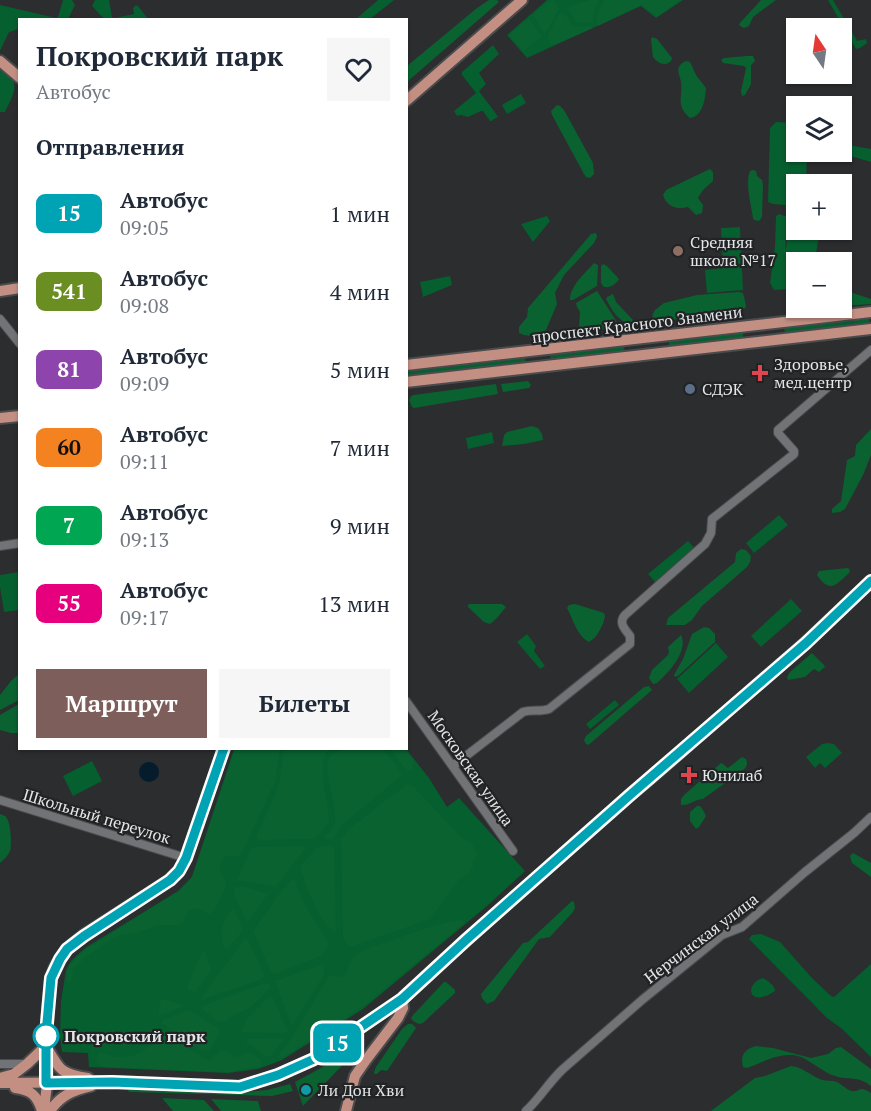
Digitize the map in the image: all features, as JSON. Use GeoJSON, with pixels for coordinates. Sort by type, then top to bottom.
{"type":"FeatureCollection","features":[{"type":"Feature","properties":{"kind":"main road"},"geometry":{"type":"LineString","coordinates":[[408,99],[522,0]]}},
{"type":"Feature","properties":{"kind":"main road"},"geometry":{"type":"LineString","coordinates":[[0,61],[18,76]]}},
{"type":"Feature","properties":{"kind":"main road"},"geometry":{"type":"LineString","coordinates":[[0,291],[18,288]]}},
{"type":"Feature","properties":{"kind":"main road","name":"проспект Красного Знамени"},"geometry":{"type":"LineString","coordinates":[[408,365],[871,312]]}},
{"type":"Feature","properties":{"kind":"main road","name":"проспект Красного Знамени"},"geometry":{"type":"LineString","coordinates":[[408,382],[871,329]]}},
{"type":"Feature","properties":{"kind":"main road"},"geometry":{"type":"LineString","coordinates":[[0,418],[18,416]]}},
{"type":"Feature","properties":{"kind":"main road"},"geometry":{"type":"LineString","coordinates":[[0,1085],[112,1082],[240,1087],[278,1075],[314,1059],[402,999],[630,795],[806,643],[871,581]]}},
{"type":"Feature","properties":{"kind":"main road"},"geometry":{"type":"LineString","coordinates":[[43,1111],[51,978],[60,959],[67,949],[84,936],[170,880],[179,871],[186,858],[223,750]]}},
{"type":"Feature","properties":{"kind":"main road"},"geometry":{"type":"LineString","coordinates":[[346,1111],[355,1076],[398,1018],[403,1008],[402,999]]}},
{"type":"Feature","properties":{"kind":"main road"},"geometry":{"type":"LineString","coordinates":[[46,1046],[59,1068],[67,1073],[82,1078],[112,1082]]}},
{"type":"Feature","properties":{"kind":"main road"},"geometry":{"type":"LineString","coordinates":[[0,1078],[14,1074],[46,1046]]}},
{"type":"Feature","properties":{"kind":"main road"},"geometry":{"type":"LineString","coordinates":[[50,1111],[64,1096],[74,1091],[112,1082]]}},
{"type":"Feature","properties":{"kind":"main road"},"geometry":{"type":"LineString","coordinates":[[0,1085],[26,1090],[34,1094],[43,1111]]}},
{"type":"Feature","properties":{"kind":"street"},"geometry":{"type":"LineString","coordinates":[[0,319],[18,342]]}},
{"type":"Feature","properties":{"kind":"street"},"geometry":{"type":"LineString","coordinates":[[453,766],[524,712],[549,709],[630,644],[630,636],[622,623],[625,615],[705,544],[711,533],[712,519],[794,454],[778,430],[871,350]]}},
{"type":"Feature","properties":{"kind":"street"},"geometry":{"type":"LineString","coordinates":[[0,546],[18,543]]}},
{"type":"Feature","properties":{"kind":"street","name":"Московская улица"},"geometry":{"type":"LineString","coordinates":[[408,704],[513,851]]}},
{"type":"Feature","properties":{"kind":"street","name":"Школьный переулок"},"geometry":{"type":"LineString","coordinates":[[0,800],[186,858]]}},
{"type":"Feature","properties":{"kind":"street","name":"Нерчинская улица"},"geometry":{"type":"LineString","coordinates":[[526,1111],[563,1069],[642,1000],[726,932],[742,927],[871,817]]}},
{"type":"Feature","properties":{"kind":"street"},"geometry":{"type":"LineString","coordinates":[[0,1064],[27,1064]]}},
{"type":"Feature","properties":{"kind":"green space"},"geometry":{"type":"Polygon","coordinates":[[[63,0],[72,0],[75,5],[68,18],[56,18],[63,0]]]}},
{"type":"Feature","properties":{"kind":"green space"},"geometry":{"type":"Polygon","coordinates":[[[95,0],[109,0],[114,18],[103,18],[92,6],[95,0]]]}},
{"type":"Feature","properties":{"kind":"green space"},"geometry":{"type":"Polygon","coordinates":[[[378,0],[394,0],[371,18],[357,18],[378,0]]]}},
{"type":"Feature","properties":{"kind":"green space"},"geometry":{"type":"Polygon","coordinates":[[[489,0],[499,2],[408,81],[408,65],[489,0]]]}},
{"type":"Feature","properties":{"kind":"green space"},"geometry":{"type":"Polygon","coordinates":[[[547,0],[683,0],[656,18],[641,6],[527,58],[507,35],[547,0]]]}},
{"type":"Feature","properties":{"kind":"green space"},"geometry":{"type":"Polygon","coordinates":[[[551,0],[559,9],[545,34],[533,15],[551,0]]]}},
{"type":"Feature","properties":{"kind":"green space"},"geometry":{"type":"Polygon","coordinates":[[[590,0],[599,0],[593,22],[578,23],[567,7],[590,0]]]}},
{"type":"Feature","properties":{"kind":"green space"},"geometry":{"type":"Polygon","coordinates":[[[604,0],[680,0],[658,16],[641,5],[598,26],[597,16],[604,0]]]}},
{"type":"Feature","properties":{"kind":"green space"},"geometry":{"type":"Polygon","coordinates":[[[761,0],[776,0],[753,17],[749,26],[744,28],[739,25],[740,23],[761,0]]]}},
{"type":"Feature","properties":{"kind":"green space"},"geometry":{"type":"Polygon","coordinates":[[[828,0],[833,0],[844,18],[838,18],[828,0]]]}},
{"type":"Feature","properties":{"kind":"green space"},"geometry":{"type":"Polygon","coordinates":[[[0,5],[56,18],[18,18],[18,29],[9,32],[0,51],[0,5]]]}},
{"type":"Feature","properties":{"kind":"green space"},"geometry":{"type":"Polygon","coordinates":[[[138,6],[147,18],[114,18],[134,14],[133,8],[138,6]]]}},
{"type":"Feature","properties":{"kind":"green space"},"geometry":{"type":"Polygon","coordinates":[[[562,12],[574,27],[592,26],[593,28],[551,45],[547,37],[562,12]]]}},
{"type":"Feature","properties":{"kind":"green space"},"geometry":{"type":"Polygon","coordinates":[[[529,18],[542,37],[523,51],[509,35],[529,18]]]}},
{"type":"Feature","properties":{"kind":"green space"},"geometry":{"type":"Polygon","coordinates":[[[852,32],[857,41],[866,39],[867,43],[856,49],[852,42],[852,32]]]}},
{"type":"Feature","properties":{"kind":"green space"},"geometry":{"type":"Polygon","coordinates":[[[652,37],[657,39],[672,58],[669,63],[662,63],[653,57],[652,37]]]}},
{"type":"Feature","properties":{"kind":"green space"},"geometry":{"type":"Polygon","coordinates":[[[493,45],[499,54],[479,73],[486,84],[479,91],[498,117],[490,121],[483,111],[468,117],[457,116],[454,111],[476,93],[462,72],[493,45]]]}},
{"type":"Feature","properties":{"kind":"green space"},"geometry":{"type":"Polygon","coordinates":[[[753,56],[755,61],[751,65],[751,84],[742,96],[746,68],[723,63],[721,60],[753,56]]]}},
{"type":"Feature","properties":{"kind":"green space"},"geometry":{"type":"Polygon","coordinates":[[[686,61],[690,62],[706,88],[701,111],[690,118],[681,105],[681,82],[678,70],[680,65],[686,61]]]}},
{"type":"Feature","properties":{"kind":"green space"},"geometry":{"type":"Polygon","coordinates":[[[0,70],[14,83],[13,96],[5,112],[0,112],[0,70]]]}},
{"type":"Feature","properties":{"kind":"green space"},"geometry":{"type":"Polygon","coordinates":[[[521,94],[526,103],[507,114],[502,105],[521,94]]]}},
{"type":"Feature","properties":{"kind":"green space"},"geometry":{"type":"Polygon","coordinates":[[[557,105],[564,110],[593,163],[594,174],[590,178],[584,174],[552,115],[551,111],[557,105]]]}},
{"type":"Feature","properties":{"kind":"green space"},"geometry":{"type":"Polygon","coordinates":[[[776,122],[786,122],[786,162],[807,162],[806,174],[786,174],[786,205],[768,202],[770,128],[776,122]]]}},
{"type":"Feature","properties":{"kind":"green space"},"geometry":{"type":"Polygon","coordinates":[[[852,146],[871,149],[871,162],[852,156],[852,146]]]}},
{"type":"Feature","properties":{"kind":"green space"},"geometry":{"type":"Polygon","coordinates":[[[710,169],[713,172],[713,181],[698,198],[703,205],[702,213],[696,215],[688,207],[676,208],[667,202],[663,195],[666,190],[710,169]]]}},
{"type":"Feature","properties":{"kind":"green space"},"geometry":{"type":"Polygon","coordinates":[[[753,170],[762,180],[763,185],[762,217],[759,221],[753,218],[749,194],[749,176],[750,171],[753,170]]]}},
{"type":"Feature","properties":{"kind":"green space"},"geometry":{"type":"Polygon","coordinates":[[[779,214],[786,217],[785,254],[787,240],[818,240],[816,252],[786,252],[786,289],[774,290],[770,283],[776,216],[779,214]]]}},
{"type":"Feature","properties":{"kind":"green space"},"geometry":{"type":"Polygon","coordinates":[[[547,216],[550,221],[533,242],[521,224],[547,216]]]}},
{"type":"Feature","properties":{"kind":"green space"},"geometry":{"type":"Polygon","coordinates":[[[740,227],[743,290],[707,293],[705,270],[723,268],[721,228],[740,227]]]}},
{"type":"Feature","properties":{"kind":"green space"},"geometry":{"type":"Polygon","coordinates":[[[596,233],[594,243],[564,275],[555,293],[557,304],[546,330],[531,336],[519,333],[519,327],[527,317],[528,308],[591,234],[596,233]]]}},
{"type":"Feature","properties":{"kind":"green space"},"geometry":{"type":"Polygon","coordinates":[[[594,263],[598,265],[597,286],[570,300],[575,285],[594,263]]]}},
{"type":"Feature","properties":{"kind":"green space"},"geometry":{"type":"Polygon","coordinates":[[[603,264],[619,279],[611,286],[604,287],[601,283],[603,264]]]}},
{"type":"Feature","properties":{"kind":"green space"},"geometry":{"type":"Polygon","coordinates":[[[450,276],[452,285],[423,297],[420,282],[450,276]]]}},
{"type":"Feature","properties":{"kind":"green space"},"geometry":{"type":"Polygon","coordinates":[[[597,291],[617,323],[606,329],[582,331],[579,326],[580,312],[576,303],[597,291]]]}},
{"type":"Feature","properties":{"kind":"green space"},"geometry":{"type":"Polygon","coordinates":[[[743,293],[746,307],[741,311],[655,322],[652,319],[655,310],[664,303],[697,295],[743,293]]]}},
{"type":"Feature","properties":{"kind":"green space"},"geometry":{"type":"Polygon","coordinates":[[[852,293],[871,299],[871,304],[852,305],[852,293]]]}},
{"type":"Feature","properties":{"kind":"green space"},"geometry":{"type":"Polygon","coordinates":[[[613,294],[616,302],[633,320],[632,324],[616,315],[606,299],[613,294]]]}},
{"type":"Feature","properties":{"kind":"green space"},"geometry":{"type":"Polygon","coordinates":[[[869,317],[870,325],[785,335],[784,327],[869,317]]]}},
{"type":"Feature","properties":{"kind":"green space"},"geometry":{"type":"Polygon","coordinates":[[[743,331],[743,338],[669,347],[669,339],[743,331]]]}},
{"type":"Feature","properties":{"kind":"green space"},"geometry":{"type":"Polygon","coordinates":[[[624,346],[625,353],[551,362],[550,354],[624,346]]]}},
{"type":"Feature","properties":{"kind":"green space"},"geometry":{"type":"Polygon","coordinates":[[[525,358],[526,365],[408,378],[408,372],[525,358]]]}},
{"type":"Feature","properties":{"kind":"green space"},"geometry":{"type":"Polygon","coordinates":[[[528,381],[531,385],[529,388],[503,392],[501,384],[528,381]]]}},
{"type":"Feature","properties":{"kind":"green space"},"geometry":{"type":"Polygon","coordinates":[[[496,384],[498,394],[414,408],[409,400],[414,395],[496,384]]]}},
{"type":"Feature","properties":{"kind":"green space"},"geometry":{"type":"Polygon","coordinates":[[[532,426],[538,428],[543,440],[502,446],[504,435],[507,432],[532,426]]]}},
{"type":"Feature","properties":{"kind":"green space"},"geometry":{"type":"Polygon","coordinates":[[[871,429],[871,455],[863,475],[845,509],[832,513],[832,509],[841,501],[847,460],[855,456],[856,445],[871,429]]]}},
{"type":"Feature","properties":{"kind":"green space"},"geometry":{"type":"Polygon","coordinates":[[[492,432],[494,443],[468,449],[466,438],[492,432]]]}},
{"type":"Feature","properties":{"kind":"green space"},"geometry":{"type":"Polygon","coordinates":[[[779,515],[788,525],[754,553],[746,543],[779,515]]]}},
{"type":"Feature","properties":{"kind":"green space"},"geometry":{"type":"Polygon","coordinates":[[[688,541],[696,550],[656,583],[648,574],[688,541]]]}},
{"type":"Feature","properties":{"kind":"green space"},"geometry":{"type":"Polygon","coordinates":[[[741,549],[746,550],[751,556],[747,567],[702,606],[692,620],[685,625],[666,625],[668,618],[735,562],[736,553],[741,549]]]}},
{"type":"Feature","properties":{"kind":"green space"},"geometry":{"type":"Polygon","coordinates":[[[848,568],[849,573],[833,586],[826,584],[817,575],[819,571],[848,568]]]}},
{"type":"Feature","properties":{"kind":"green space"},"geometry":{"type":"Polygon","coordinates":[[[18,572],[18,610],[4,612],[0,575],[18,572]]]}},
{"type":"Feature","properties":{"kind":"green space"},"geometry":{"type":"Polygon","coordinates":[[[791,599],[802,611],[761,647],[751,636],[791,599]]]}},
{"type":"Feature","properties":{"kind":"green space"},"geometry":{"type":"Polygon","coordinates":[[[470,604],[502,604],[506,607],[490,624],[484,622],[468,607],[470,604]]]}},
{"type":"Feature","properties":{"kind":"green space"},"geometry":{"type":"Polygon","coordinates":[[[575,604],[604,613],[602,627],[589,642],[578,632],[567,608],[575,604]]]}},
{"type":"Feature","properties":{"kind":"green space"},"geometry":{"type":"Polygon","coordinates":[[[704,627],[709,628],[715,634],[715,642],[675,677],[692,634],[704,627]]]}},
{"type":"Feature","properties":{"kind":"green space"},"geometry":{"type":"Polygon","coordinates":[[[527,634],[536,646],[534,651],[545,666],[540,669],[517,642],[527,634]]]}},
{"type":"Feature","properties":{"kind":"green space"},"geometry":{"type":"Polygon","coordinates":[[[681,635],[683,641],[680,655],[662,679],[653,684],[649,678],[652,670],[668,655],[668,647],[681,635]]]}},
{"type":"Feature","properties":{"kind":"green space"},"geometry":{"type":"Polygon","coordinates":[[[716,643],[728,657],[689,693],[677,679],[716,643]]]}},
{"type":"Feature","properties":{"kind":"green space"},"geometry":{"type":"Polygon","coordinates":[[[812,653],[825,667],[819,672],[814,669],[805,677],[788,680],[790,672],[812,653]]]}},
{"type":"Feature","properties":{"kind":"green space"},"geometry":{"type":"Polygon","coordinates":[[[18,675],[18,701],[0,710],[0,695],[18,675]]]}},
{"type":"Feature","properties":{"kind":"green space"},"geometry":{"type":"Polygon","coordinates":[[[649,686],[652,690],[592,742],[586,744],[584,740],[586,736],[644,687],[649,686]]]}},
{"type":"Feature","properties":{"kind":"green space"},"geometry":{"type":"Polygon","coordinates":[[[615,700],[619,705],[590,729],[586,724],[615,700]]]}},
{"type":"Feature","properties":{"kind":"green space"},"geometry":{"type":"Polygon","coordinates":[[[18,705],[18,733],[0,730],[0,715],[18,705]]]}},
{"type":"Feature","properties":{"kind":"green space"},"geometry":{"type":"Polygon","coordinates":[[[822,744],[834,744],[842,753],[825,768],[820,763],[815,768],[806,757],[822,744]]]}},
{"type":"Feature","properties":{"kind":"green space","name":"Покровский парк"},"geometry":{"type":"Polygon","coordinates":[[[234,750],[407,750],[429,778],[447,807],[459,798],[525,871],[487,906],[363,1009],[282,1060],[258,1069],[228,1073],[89,1067],[88,1053],[62,1052],[61,1001],[66,970],[71,961],[85,948],[178,891],[192,877],[234,750]]]}},
{"type":"Feature","properties":{"kind":"green space"},"geometry":{"type":"Polygon","coordinates":[[[235,750],[280,750],[275,782],[240,857],[226,856],[219,867],[227,885],[215,909],[210,914],[195,908],[188,911],[183,923],[178,925],[159,925],[133,934],[115,937],[73,969],[71,982],[68,983],[68,968],[86,949],[179,891],[192,877],[235,750]]]}},
{"type":"Feature","properties":{"kind":"green space"},"geometry":{"type":"Polygon","coordinates":[[[284,750],[329,750],[325,755],[322,772],[329,821],[314,839],[258,840],[256,837],[279,785],[284,750]]]}},
{"type":"Feature","properties":{"kind":"green space"},"geometry":{"type":"Polygon","coordinates":[[[385,750],[402,774],[343,824],[333,839],[325,839],[324,837],[335,822],[327,768],[331,755],[337,751],[385,750]]]}},
{"type":"Feature","properties":{"kind":"green space"},"geometry":{"type":"Polygon","coordinates":[[[391,750],[405,750],[413,761],[413,769],[407,771],[391,750]]]}},
{"type":"Feature","properties":{"kind":"green space"},"geometry":{"type":"Polygon","coordinates":[[[742,757],[747,762],[743,770],[703,799],[681,805],[684,795],[721,763],[728,768],[742,757]]]}},
{"type":"Feature","properties":{"kind":"green space"},"geometry":{"type":"Polygon","coordinates":[[[92,761],[102,781],[73,796],[63,776],[92,761]]]}},
{"type":"Feature","properties":{"kind":"green space"},"geometry":{"type":"Polygon","coordinates":[[[407,784],[413,786],[463,839],[471,842],[478,855],[473,861],[470,872],[458,881],[430,919],[353,946],[349,945],[343,936],[341,839],[349,829],[407,784]]]}},
{"type":"Feature","properties":{"kind":"green space"},"geometry":{"type":"Polygon","coordinates":[[[700,806],[706,816],[696,829],[690,821],[690,812],[700,806]]]}},
{"type":"Feature","properties":{"kind":"green space"},"geometry":{"type":"Polygon","coordinates":[[[0,814],[5,816],[9,822],[11,843],[9,853],[0,863],[0,814]]]}},
{"type":"Feature","properties":{"kind":"green space"},"geometry":{"type":"Polygon","coordinates":[[[331,845],[334,848],[335,933],[318,912],[301,870],[301,866],[317,847],[331,845]]]}},
{"type":"Feature","properties":{"kind":"green space"},"geometry":{"type":"Polygon","coordinates":[[[303,846],[304,850],[274,887],[237,880],[253,847],[303,846]]]}},
{"type":"Feature","properties":{"kind":"green space"},"geometry":{"type":"Polygon","coordinates":[[[853,853],[871,863],[871,877],[852,863],[850,856],[853,853]]]}},
{"type":"Feature","properties":{"kind":"green space"},"geometry":{"type":"Polygon","coordinates":[[[294,878],[305,905],[329,944],[320,956],[274,974],[270,970],[254,930],[279,894],[294,878]]]}},
{"type":"Feature","properties":{"kind":"green space"},"geometry":{"type":"Polygon","coordinates":[[[234,888],[268,894],[248,922],[234,894],[234,888]]]}},
{"type":"Feature","properties":{"kind":"green space"},"geometry":{"type":"Polygon","coordinates":[[[572,901],[575,908],[573,912],[550,937],[539,939],[494,1001],[487,1004],[481,994],[523,943],[528,942],[572,901]]]}},
{"type":"Feature","properties":{"kind":"green space"},"geometry":{"type":"Polygon","coordinates":[[[234,909],[242,931],[226,951],[222,930],[231,910],[234,909]]]}},
{"type":"Feature","properties":{"kind":"green space"},"geometry":{"type":"Polygon","coordinates":[[[460,920],[464,923],[362,1007],[282,1058],[278,1058],[329,976],[342,977],[345,975],[351,961],[358,953],[426,928],[460,920]]]}},
{"type":"Feature","properties":{"kind":"green space"},"geometry":{"type":"Polygon","coordinates":[[[761,934],[780,942],[812,978],[834,997],[871,964],[871,1057],[841,1028],[827,1018],[749,939],[752,935],[761,934]]]}},
{"type":"Feature","properties":{"kind":"green space"},"geometry":{"type":"Polygon","coordinates":[[[245,939],[248,940],[264,977],[201,1000],[201,998],[245,939]]]}},
{"type":"Feature","properties":{"kind":"green space"},"geometry":{"type":"Polygon","coordinates":[[[205,951],[211,970],[195,992],[188,990],[187,987],[202,952],[205,951]]]}},
{"type":"Feature","properties":{"kind":"green space"},"geometry":{"type":"Polygon","coordinates":[[[321,965],[325,970],[324,975],[291,1025],[275,981],[321,965]]]}},
{"type":"Feature","properties":{"kind":"green space"},"geometry":{"type":"Polygon","coordinates":[[[763,978],[773,985],[775,991],[766,996],[755,996],[751,989],[757,981],[763,978]]]}},
{"type":"Feature","properties":{"kind":"green space"},"geometry":{"type":"Polygon","coordinates":[[[444,982],[455,990],[455,993],[423,1023],[413,1021],[411,1018],[413,1015],[444,982]]]}},
{"type":"Feature","properties":{"kind":"green space"},"geometry":{"type":"Polygon","coordinates":[[[265,983],[269,984],[270,988],[257,1002],[226,1021],[218,1021],[200,1008],[202,1006],[265,983]]]}},
{"type":"Feature","properties":{"kind":"green space"},"geometry":{"type":"Polygon","coordinates":[[[270,996],[288,1032],[241,1032],[247,1019],[270,996]]]}},
{"type":"Feature","properties":{"kind":"green space"},"geometry":{"type":"Polygon","coordinates":[[[163,999],[181,1004],[182,1007],[159,1014],[163,999]]]}},
{"type":"Feature","properties":{"kind":"green space"},"geometry":{"type":"Polygon","coordinates":[[[190,1010],[219,1029],[220,1033],[210,1050],[203,1051],[161,1023],[164,1019],[190,1010]]]}},
{"type":"Feature","properties":{"kind":"green space"},"geometry":{"type":"Polygon","coordinates":[[[408,1024],[416,1028],[387,1071],[381,1070],[374,1074],[376,1067],[402,1029],[408,1024]]]}},
{"type":"Feature","properties":{"kind":"green space"},"geometry":{"type":"Polygon","coordinates":[[[163,1031],[207,1060],[221,1050],[236,1057],[248,1051],[261,1060],[262,1065],[227,1072],[103,1067],[96,1064],[97,1055],[100,1053],[114,1057],[138,1054],[152,1043],[159,1032],[163,1031]]]}},
{"type":"Feature","properties":{"kind":"green space"},"geometry":{"type":"Polygon","coordinates":[[[248,1039],[285,1039],[269,1058],[246,1042],[248,1039]]]}},
{"type":"Feature","properties":{"kind":"green space"},"geometry":{"type":"Polygon","coordinates":[[[359,1042],[362,1045],[303,1106],[295,1082],[321,1068],[359,1042]]]}},
{"type":"Feature","properties":{"kind":"green space"},"geometry":{"type":"Polygon","coordinates":[[[756,1046],[811,1058],[828,1054],[841,1047],[871,1069],[871,1086],[862,1080],[831,1075],[794,1055],[779,1056],[747,1068],[743,1067],[744,1054],[748,1049],[756,1046]]]}},
{"type":"Feature","properties":{"kind":"green space"},"geometry":{"type":"Polygon","coordinates":[[[791,1066],[822,1080],[837,1082],[852,1091],[867,1090],[871,1093],[871,1111],[711,1111],[755,1078],[791,1066]]]}},
{"type":"Feature","properties":{"kind":"green space"},"geometry":{"type":"Polygon","coordinates":[[[290,1084],[293,1091],[272,1096],[129,1092],[128,1090],[130,1088],[244,1092],[267,1090],[290,1084]]]}},
{"type":"Feature","properties":{"kind":"green space"},"geometry":{"type":"Polygon","coordinates":[[[162,1098],[204,1100],[214,1111],[173,1111],[162,1098]]]}},
{"type":"Feature","properties":{"kind":"green space"},"geometry":{"type":"Polygon","coordinates":[[[211,1099],[258,1101],[261,1111],[221,1111],[211,1099]]]}},
{"type":"Feature","properties":{"kind":"water"},"geometry":{"type":"Polygon","coordinates":[[[149,762],[156,765],[159,772],[156,779],[149,782],[142,779],[139,772],[142,765],[149,762]]]}},
{"type":"Feature","properties":{"kind":"bus line","name":"15"},"geometry":{"type":"LineString","coordinates":[[223,750],[186,858],[179,871],[170,880],[67,949],[55,967],[51,978],[46,1034],[46,1083],[112,1082],[240,1087],[278,1075],[314,1059],[402,999],[630,795],[806,643],[871,581]]}},
{"type":"Feature","properties":{"kind":"place","name":"Средняя школа №17"},"geometry":{"type":"Point","coordinates":[678,251]}},
{"type":"Feature","properties":{"kind":"place","name":"Здоровье, мед.центр"},"geometry":{"type":"Point","coordinates":[760,373]}},
{"type":"Feature","properties":{"kind":"place","name":"СДЭК"},"geometry":{"type":"Point","coordinates":[690,389]}},
{"type":"Feature","properties":{"kind":"place","name":"Юнилаб"},"geometry":{"type":"Point","coordinates":[689,775]}},
{"type":"Feature","properties":{"kind":"place","name":"Покровский парк"},"geometry":{"type":"Point","coordinates":[46,1036]}},
{"type":"Feature","properties":{"kind":"place","name":"Ли Дон Хви"},"geometry":{"type":"Point","coordinates":[306,1090]}}]}
